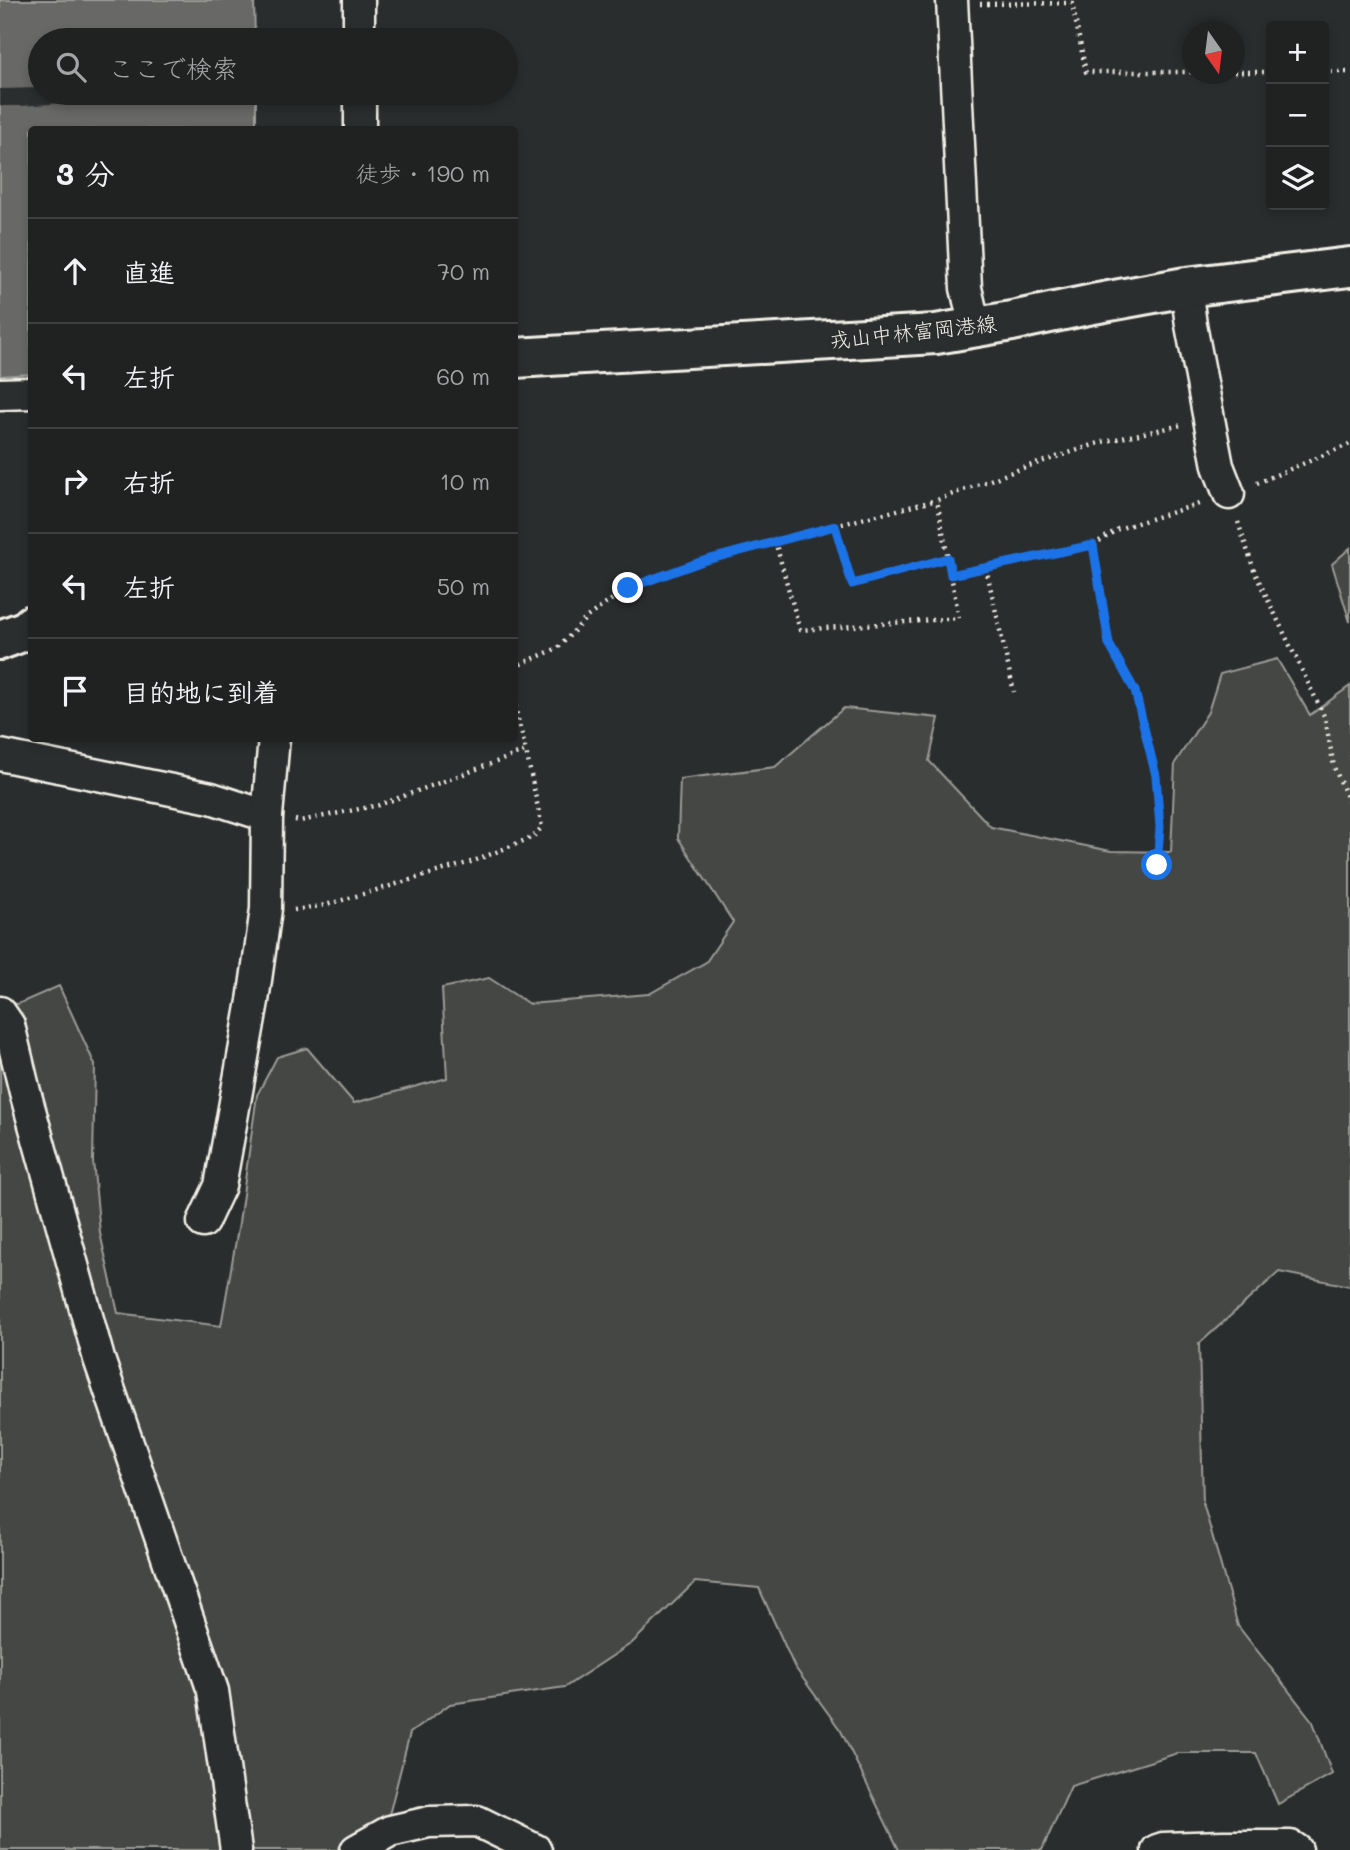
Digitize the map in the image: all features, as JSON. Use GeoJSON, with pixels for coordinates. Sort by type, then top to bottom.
{"type":"FeatureCollection","features":[{"type":"Feature","properties":{"kind":"main road","name":"戎山中林富岡港線"},"geometry":{"type":"LineString","coordinates":[[518,358],[936,334],[1186,287],[1350,267]]}},
{"type":"Feature","properties":{"kind":"street"},"geometry":{"type":"LineString","coordinates":[[359,0],[359,28]]}},
{"type":"Feature","properties":{"kind":"street"},"geometry":{"type":"LineString","coordinates":[[952,2],[965,275],[975,327]]}},
{"type":"Feature","properties":{"kind":"street"},"geometry":{"type":"LineString","coordinates":[[360,105],[360,126]]}},
{"type":"Feature","properties":{"kind":"street"},"geometry":{"type":"LineString","coordinates":[[1186,287],[1218,466],[1229,494]]}},
{"type":"Feature","properties":{"kind":"street"},"geometry":{"type":"LineString","coordinates":[[0,394],[28,393]]}},
{"type":"Feature","properties":{"kind":"street"},"geometry":{"type":"LineString","coordinates":[[203,1222],[220,1186],[253,1001],[266,909],[267,816],[274,742]]}},
{"type":"Feature","properties":{"kind":"street"},"geometry":{"type":"LineString","coordinates":[[0,755],[211,798],[267,816]]}},
{"type":"Feature","properties":{"kind":"street"},"geometry":{"type":"LineString","coordinates":[[0,1012],[9,1025],[99,1359],[213,1691],[236,1850]]}},
{"type":"Feature","properties":{"kind":"street"},"geometry":{"type":"LineString","coordinates":[[356,1850],[390,1831],[429,1822],[477,1821],[536,1850]]}},
{"type":"Feature","properties":{"kind":"street"},"geometry":{"type":"LineString","coordinates":[[1157,1850],[1291,1846],[1297,1850]]}},
{"type":"Feature","properties":{"kind":"path"},"geometry":{"type":"LineString","coordinates":[[952,2],[1072,3],[1086,72],[1182,72]]}},
{"type":"Feature","properties":{"kind":"path"},"geometry":{"type":"LineString","coordinates":[[1245,72],[1266,72]]}},
{"type":"Feature","properties":{"kind":"path"},"geometry":{"type":"LineString","coordinates":[[1329,72],[1350,72]]}},
{"type":"Feature","properties":{"kind":"path"},"geometry":{"type":"LineString","coordinates":[[518,665],[558,648],[587,617],[628,588],[703,561],[937,500],[1102,442],[1210,419]]}},
{"type":"Feature","properties":{"kind":"path"},"geometry":{"type":"LineString","coordinates":[[951,575],[1093,545],[1118,529],[1229,494],[1350,444]]}},
{"type":"Feature","properties":{"kind":"path"},"geometry":{"type":"LineString","coordinates":[[1229,494],[1255,573],[1325,718],[1334,767],[1350,804]]}},
{"type":"Feature","properties":{"kind":"path"},"geometry":{"type":"LineString","coordinates":[[775,541],[800,630],[959,618],[937,500]]}},
{"type":"Feature","properties":{"kind":"path"},"geometry":{"type":"LineString","coordinates":[[835,526],[852,584],[948,558]]}},
{"type":"Feature","properties":{"kind":"path"},"geometry":{"type":"LineString","coordinates":[[1093,545],[1109,644],[1135,691],[1156,776],[1160,827],[1157,865]]}},
{"type":"Feature","properties":{"kind":"path"},"geometry":{"type":"LineString","coordinates":[[986,568],[1014,692]]}},
{"type":"Feature","properties":{"kind":"path"},"geometry":{"type":"LineString","coordinates":[[266,909],[289,911],[326,905],[474,861],[533,837],[542,827],[518,719]]}},
{"type":"Feature","properties":{"kind":"path"},"geometry":{"type":"LineString","coordinates":[[267,816],[300,821],[379,805],[526,751]]}},
{"type":"Feature","properties":{"kind":"shaded area"},"geometry":{"type":"Polygon","coordinates":[[[0,0],[254,0],[255,28],[28,28],[28,105],[256,105],[256,126],[28,126],[28,374],[0,376],[0,0]]]}},
{"type":"Feature","properties":{"kind":"shaded area"},"geometry":{"type":"Polygon","coordinates":[[[1350,548],[1350,622],[1332,564],[1350,548]]]}},
{"type":"Feature","properties":{"kind":"shaded area"},"geometry":{"type":"Polygon","coordinates":[[[1277,659],[1310,715],[1350,686],[1350,1286],[1279,1272],[1199,1344],[1203,1503],[1238,1626],[1313,1722],[1332,1774],[1278,1804],[1256,1753],[1178,1753],[1071,1786],[1042,1850],[899,1850],[841,1731],[794,1666],[759,1588],[695,1582],[632,1643],[565,1687],[450,1704],[410,1733],[380,1850],[0,1850],[0,1001],[18,1004],[59,986],[95,1065],[93,1161],[100,1233],[118,1313],[221,1326],[257,1095],[277,1057],[307,1048],[354,1103],[447,1078],[442,988],[489,978],[529,1004],[649,994],[706,962],[733,922],[678,838],[680,779],[775,767],[844,708],[939,718],[929,761],[991,827],[1111,851],[1171,852],[1175,763],[1208,712],[1220,674],[1277,659]]]}},
{"type":"Feature","properties":{"kind":"pier"},"geometry":{"type":"Polygon","coordinates":[[[28,88],[28,105],[35,105],[0,106],[0,89],[28,88]]]}},
{"type":"Feature","properties":{"kind":"route"},"geometry":{"type":"LineString","coordinates":[[628,588],[703,561],[835,526],[852,584],[948,558],[951,575],[1093,545],[1109,644],[1135,691],[1156,776],[1160,827],[1157,865]]}}]}
